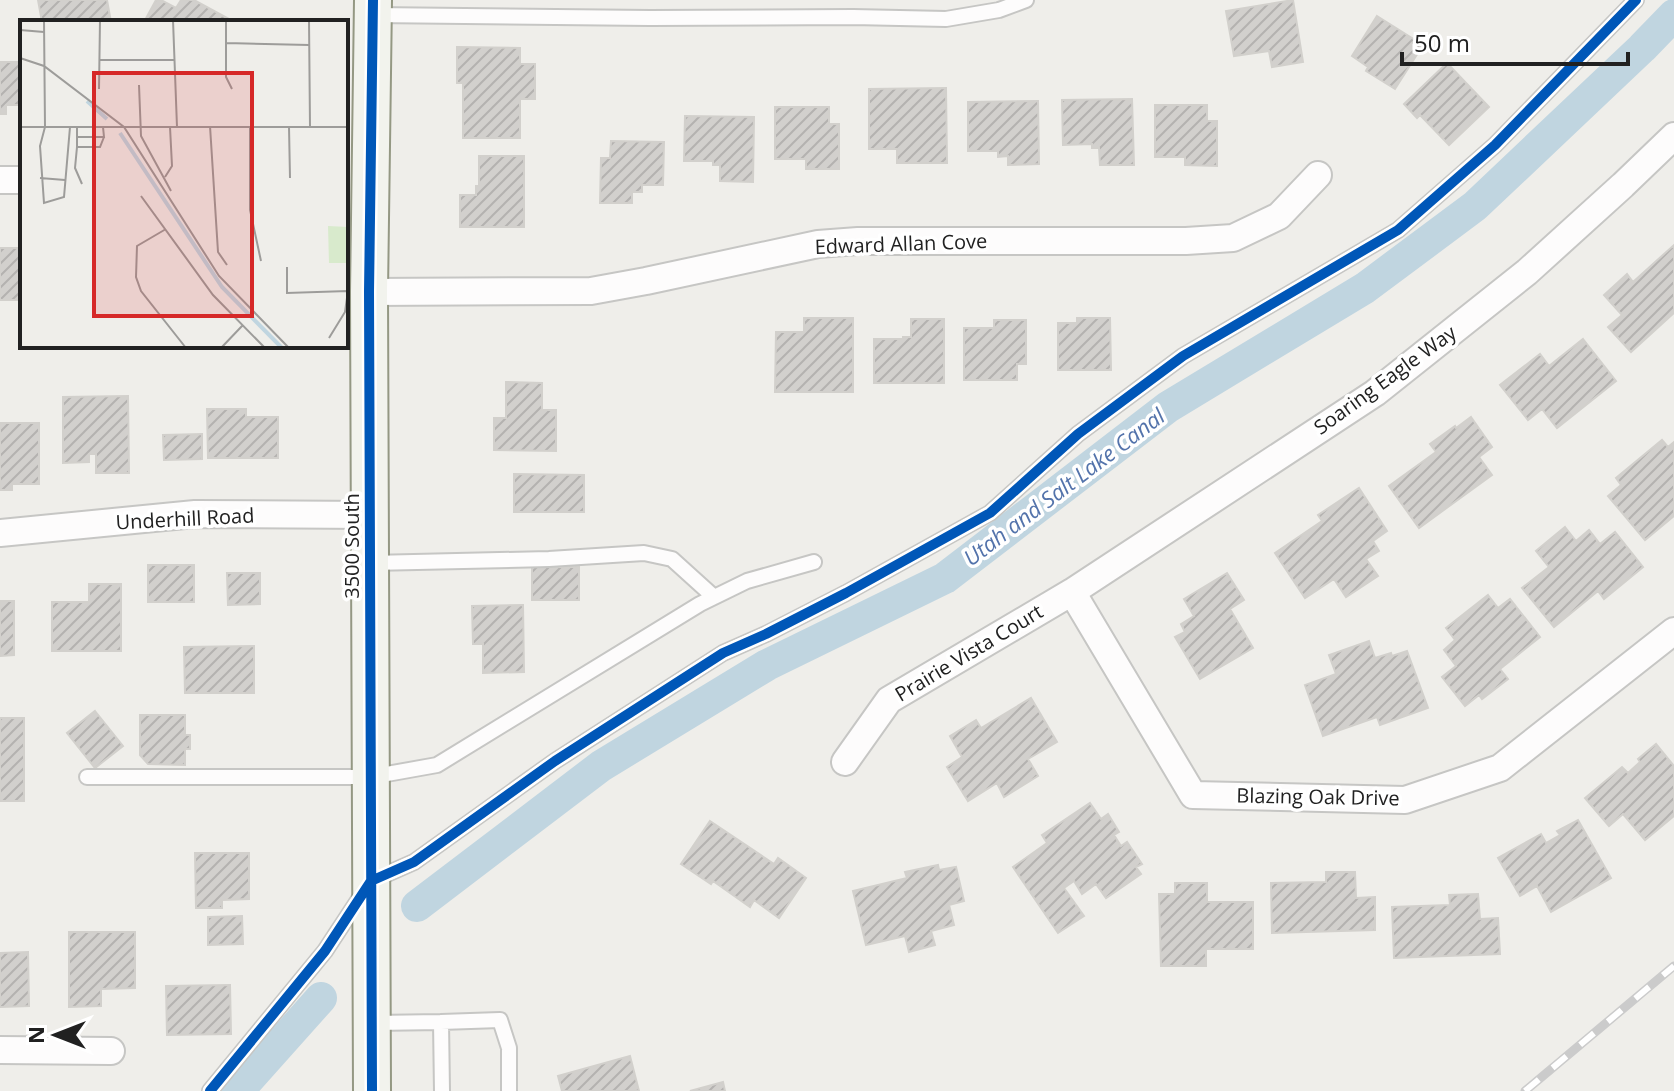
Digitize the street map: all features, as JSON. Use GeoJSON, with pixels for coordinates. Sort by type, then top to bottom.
{"type":"FeatureCollection","features":[{"type":"Feature","properties":{"kind":"street","name":"3500 South"},"geometry":{"type":"LineString","coordinates":[[372,1091],[369,292],[373,8]]}},
{"type":"Feature","properties":{"kind":"street","name":"Soaring Eagle Way"},"geometry":{"type":"LineString","coordinates":[[1072,592],[1375,393],[1527,272],[1674,136]]}},
{"type":"Feature","properties":{"kind":"street","name":"Edward Allan Cove"},"geometry":{"type":"LineString","coordinates":[[369,292],[591,291],[818,244],[858,241],[1186,241],[1233,238],[1279,216],[1318,175]]}},
{"type":"Feature","properties":{"kind":"street","name":"Underhill Road"},"geometry":{"type":"LineString","coordinates":[[0,533],[195,514],[370,515]]}},
{"type":"Feature","properties":{"kind":"street","name":"Blazing Oak Drive"},"geometry":{"type":"LineString","coordinates":[[1072,592],[1193,795],[1405,800],[1500,768],[1674,631]]}},
{"type":"Feature","properties":{"kind":"street","name":"Prairie Vista Court"},"geometry":{"type":"LineString","coordinates":[[845,762],[889,700],[1072,592]]}},
{"type":"Feature","properties":{"kind":"street"},"geometry":{"type":"LineString","coordinates":[[0,1050],[111,1051]]}},
{"type":"Feature","properties":{"kind":"lane"},"geometry":{"type":"LineString","coordinates":[[373,8],[620,18],[946,19],[999,10],[1026,0]]}},
{"type":"Feature","properties":{"kind":"lane"},"geometry":{"type":"LineString","coordinates":[[210,1091],[325,951],[371,886],[414,862],[555,761],[723,653],[846,593],[990,513],[1078,434],[1183,356],[1398,230],[1495,145],[1636,0]]}},
{"type":"Feature","properties":{"kind":"lane"},"geometry":{"type":"LineString","coordinates":[[370,563],[549,559],[644,553],[672,559],[714,597]]}},
{"type":"Feature","properties":{"kind":"lane"},"geometry":{"type":"LineString","coordinates":[[87,777],[370,777],[437,765],[700,604],[747,581],[814,562]]}},
{"type":"Feature","properties":{"kind":"lane"},"geometry":{"type":"LineString","coordinates":[[372,1023],[500,1020],[509,1048],[509,1091]]}},
{"type":"Feature","properties":{"kind":"lane"},"geometry":{"type":"LineString","coordinates":[[441,1022],[442,1091]]}},
{"type":"Feature","properties":{"kind":"building"},"geometry":{"type":"Polygon","coordinates":[[[38,0],[107,0],[111,20],[42,20],[38,0]]]}},
{"type":"Feature","properties":{"kind":"building"},"geometry":{"type":"Polygon","coordinates":[[[156,0],[176,8],[181,0],[194,0],[229,19],[229,20],[145,20],[156,0]]]}},
{"type":"Feature","properties":{"kind":"building"},"geometry":{"type":"Polygon","coordinates":[[[1293,0],[1303,62],[1272,67],[1269,51],[1234,56],[1226,11],[1293,0]]]}},
{"type":"Feature","properties":{"kind":"building"},"geometry":{"type":"Polygon","coordinates":[[[1377,16],[1423,45],[1395,89],[1366,71],[1368,67],[1352,56],[1377,16]]]}},
{"type":"Feature","properties":{"kind":"building"},"geometry":{"type":"Polygon","coordinates":[[[457,47],[520,48],[520,64],[535,64],[535,99],[520,99],[520,138],[463,138],[463,83],[457,83],[457,47]]]}},
{"type":"Feature","properties":{"kind":"building"},"geometry":{"type":"Polygon","coordinates":[[[0,62],[19,62],[20,105],[6,105],[6,114],[0,114],[0,62]]]}},
{"type":"Feature","properties":{"kind":"building"},"geometry":{"type":"Polygon","coordinates":[[[1447,63],[1489,107],[1449,145],[1420,115],[1417,118],[1404,104],[1447,63]]]}},
{"type":"Feature","properties":{"kind":"building"},"geometry":{"type":"Polygon","coordinates":[[[946,88],[947,163],[897,163],[897,149],[869,149],[869,89],[946,88]]]}},
{"type":"Feature","properties":{"kind":"building"},"geometry":{"type":"Polygon","coordinates":[[[1132,99],[1134,165],[1100,165],[1099,148],[1092,148],[1092,144],[1063,145],[1062,100],[1132,99]]]}},
{"type":"Feature","properties":{"kind":"building"},"geometry":{"type":"Polygon","coordinates":[[[1038,101],[1039,164],[1008,165],[1008,156],[998,157],[998,151],[968,151],[968,102],[1038,101]]]}},
{"type":"Feature","properties":{"kind":"building"},"geometry":{"type":"Polygon","coordinates":[[[1155,105],[1207,105],[1207,121],[1217,121],[1217,166],[1185,165],[1185,157],[1155,157],[1155,105]]]}},
{"type":"Feature","properties":{"kind":"building"},"geometry":{"type":"Polygon","coordinates":[[[775,107],[829,107],[829,124],[839,124],[839,169],[806,169],[806,159],[775,159],[775,107]]]}},
{"type":"Feature","properties":{"kind":"building"},"geometry":{"type":"Polygon","coordinates":[[[685,116],[754,117],[753,182],[720,181],[720,165],[713,165],[713,161],[684,161],[685,116]]]}},
{"type":"Feature","properties":{"kind":"building"},"geometry":{"type":"Polygon","coordinates":[[[611,141],[664,142],[663,185],[642,185],[642,192],[632,192],[632,203],[600,203],[601,158],[610,158],[611,141]]]}},
{"type":"Feature","properties":{"kind":"building"},"geometry":{"type":"Polygon","coordinates":[[[479,156],[524,156],[524,227],[460,227],[460,195],[476,195],[479,156]]]}},
{"type":"Feature","properties":{"kind":"building"},"geometry":{"type":"Polygon","coordinates":[[[1674,245],[1674,313],[1631,352],[1608,327],[1622,315],[1604,295],[1627,274],[1633,282],[1674,245]]]}},
{"type":"Feature","properties":{"kind":"building"},"geometry":{"type":"Polygon","coordinates":[[[0,248],[20,248],[20,300],[0,300],[0,248]]]}},
{"type":"Feature","properties":{"kind":"building"},"geometry":{"type":"Polygon","coordinates":[[[804,318],[853,318],[853,392],[775,392],[776,332],[804,332],[804,318]]]}},
{"type":"Feature","properties":{"kind":"building"},"geometry":{"type":"Polygon","coordinates":[[[1077,318],[1110,318],[1111,370],[1058,370],[1058,323],[1077,323],[1077,318]]]}},
{"type":"Feature","properties":{"kind":"building"},"geometry":{"type":"Polygon","coordinates":[[[911,319],[944,319],[944,383],[874,383],[874,339],[911,337],[911,319]]]}},
{"type":"Feature","properties":{"kind":"building"},"geometry":{"type":"Polygon","coordinates":[[[994,320],[1026,320],[1026,364],[1017,364],[1017,380],[964,380],[964,328],[994,328],[994,320]]]}},
{"type":"Feature","properties":{"kind":"building"},"geometry":{"type":"Polygon","coordinates":[[[1583,339],[1616,381],[1557,428],[1542,409],[1528,420],[1500,385],[1540,354],[1549,366],[1583,339]]]}},
{"type":"Feature","properties":{"kind":"building"},"geometry":{"type":"Polygon","coordinates":[[[506,382],[542,383],[542,410],[556,410],[556,451],[494,450],[494,418],[506,418],[506,382]]]}},
{"type":"Feature","properties":{"kind":"building"},"geometry":{"type":"Polygon","coordinates":[[[128,396],[129,473],[96,473],[96,454],[89,454],[89,462],[63,463],[63,397],[128,396]]]}},
{"type":"Feature","properties":{"kind":"building"},"geometry":{"type":"Polygon","coordinates":[[[207,409],[246,409],[246,417],[278,417],[278,458],[208,458],[207,409]]]}},
{"type":"Feature","properties":{"kind":"building"},"geometry":{"type":"Polygon","coordinates":[[[1471,417],[1492,447],[1479,457],[1492,475],[1419,528],[1389,486],[1436,452],[1430,444],[1471,417]]]}},
{"type":"Feature","properties":{"kind":"building"},"geometry":{"type":"Polygon","coordinates":[[[0,423],[39,423],[39,484],[12,484],[12,490],[0,490],[0,423]]]}},
{"type":"Feature","properties":{"kind":"building"},"geometry":{"type":"Polygon","coordinates":[[[202,434],[202,459],[164,460],[163,435],[202,434]]]}},
{"type":"Feature","properties":{"kind":"building"},"geometry":{"type":"Polygon","coordinates":[[[1662,440],[1668,447],[1674,442],[1674,516],[1645,540],[1608,496],[1621,485],[1616,478],[1662,440]]]}},
{"type":"Feature","properties":{"kind":"building"},"geometry":{"type":"Polygon","coordinates":[[[514,474],[584,475],[584,512],[514,512],[514,474]]]}},
{"type":"Feature","properties":{"kind":"building"},"geometry":{"type":"Polygon","coordinates":[[[1359,488],[1387,531],[1373,541],[1379,551],[1366,559],[1378,576],[1346,597],[1334,579],[1305,598],[1275,553],[1322,521],[1318,515],[1359,488]]]}},
{"type":"Feature","properties":{"kind":"building"},"geometry":{"type":"Polygon","coordinates":[[[1565,527],[1576,541],[1589,530],[1600,544],[1615,532],[1643,567],[1604,599],[1598,591],[1554,627],[1522,588],[1549,567],[1536,551],[1565,527]]]}},
{"type":"Feature","properties":{"kind":"building"},"geometry":{"type":"Polygon","coordinates":[[[148,565],[194,565],[194,602],[148,602],[148,565]]]}},
{"type":"Feature","properties":{"kind":"building"},"geometry":{"type":"Polygon","coordinates":[[[532,567],[579,567],[579,600],[532,600],[532,567]]]}},
{"type":"Feature","properties":{"kind":"building"},"geometry":{"type":"Polygon","coordinates":[[[227,573],[260,573],[260,604],[228,605],[227,573]]]}},
{"type":"Feature","properties":{"kind":"building"},"geometry":{"type":"Polygon","coordinates":[[[1227,573],[1244,600],[1230,609],[1253,648],[1200,679],[1175,637],[1185,632],[1181,624],[1194,616],[1184,599],[1227,573]]]}},
{"type":"Feature","properties":{"kind":"building"},"geometry":{"type":"Polygon","coordinates":[[[89,584],[121,584],[121,651],[52,651],[52,602],[89,602],[89,584]]]}},
{"type":"Feature","properties":{"kind":"building"},"geometry":{"type":"Polygon","coordinates":[[[1488,595],[1498,608],[1510,599],[1540,637],[1500,669],[1508,679],[1482,699],[1479,695],[1465,706],[1442,677],[1456,666],[1444,650],[1455,640],[1446,628],[1488,595]]]}},
{"type":"Feature","properties":{"kind":"building"},"geometry":{"type":"Polygon","coordinates":[[[0,601],[14,601],[14,655],[0,656],[0,601]]]}},
{"type":"Feature","properties":{"kind":"building"},"geometry":{"type":"Polygon","coordinates":[[[523,605],[524,672],[483,673],[483,644],[473,644],[472,606],[523,605]]]}},
{"type":"Feature","properties":{"kind":"building"},"geometry":{"type":"Polygon","coordinates":[[[1369,641],[1375,658],[1407,651],[1428,708],[1380,725],[1377,717],[1323,736],[1305,685],[1336,674],[1329,655],[1369,641]]]}},
{"type":"Feature","properties":{"kind":"building"},"geometry":{"type":"Polygon","coordinates":[[[254,646],[254,693],[185,693],[184,647],[254,646]]]}},
{"type":"Feature","properties":{"kind":"building"},"geometry":{"type":"Polygon","coordinates":[[[1031,698],[1057,742],[1028,759],[1038,776],[1004,797],[997,783],[968,801],[947,767],[962,757],[950,736],[976,720],[981,728],[1031,698]]]}},
{"type":"Feature","properties":{"kind":"building"},"geometry":{"type":"Polygon","coordinates":[[[95,711],[123,746],[95,768],[67,733],[95,711]]]}},
{"type":"Feature","properties":{"kind":"building"},"geometry":{"type":"Polygon","coordinates":[[[140,715],[185,715],[185,735],[190,735],[190,749],[185,749],[185,765],[148,764],[140,755],[140,715]]]}},
{"type":"Feature","properties":{"kind":"building"},"geometry":{"type":"Polygon","coordinates":[[[0,718],[24,718],[24,801],[0,801],[0,718]]]}},
{"type":"Feature","properties":{"kind":"building"},"geometry":{"type":"Polygon","coordinates":[[[1656,744],[1674,766],[1674,816],[1645,840],[1623,814],[1609,826],[1585,798],[1622,767],[1628,773],[1640,762],[1638,759],[1656,744]]]}},
{"type":"Feature","properties":{"kind":"building"},"geometry":{"type":"Polygon","coordinates":[[[1090,803],[1101,819],[1108,814],[1119,832],[1114,835],[1121,846],[1127,842],[1142,864],[1136,867],[1141,874],[1106,898],[1096,884],[1082,894],[1074,881],[1064,888],[1084,916],[1058,933],[1013,867],[1047,843],[1042,835],[1090,803]]]}},
{"type":"Feature","properties":{"kind":"building"},"geometry":{"type":"Polygon","coordinates":[[[1578,820],[1611,878],[1551,912],[1537,886],[1520,896],[1498,858],[1541,834],[1546,843],[1560,835],[1557,831],[1578,820]]]}},
{"type":"Feature","properties":{"kind":"building"},"geometry":{"type":"Polygon","coordinates":[[[710,821],[774,864],[778,858],[806,878],[779,918],[754,900],[750,907],[713,881],[711,884],[681,864],[710,821]]]}},
{"type":"Feature","properties":{"kind":"building"},"geometry":{"type":"Polygon","coordinates":[[[195,853],[249,853],[249,899],[222,900],[222,908],[196,908],[195,853]]]}},
{"type":"Feature","properties":{"kind":"building"},"geometry":{"type":"Polygon","coordinates":[[[938,865],[939,870],[956,867],[964,901],[949,905],[954,925],[931,931],[935,945],[909,952],[905,936],[866,945],[853,891],[907,878],[905,872],[938,865]]]}},
{"type":"Feature","properties":{"kind":"building"},"geometry":{"type":"Polygon","coordinates":[[[1326,872],[1355,872],[1356,898],[1375,897],[1375,930],[1272,933],[1271,883],[1326,882],[1326,872]]]}},
{"type":"Feature","properties":{"kind":"building"},"geometry":{"type":"Polygon","coordinates":[[[1175,883],[1207,883],[1207,902],[1253,902],[1253,949],[1206,949],[1206,966],[1161,966],[1159,894],[1175,894],[1175,883]]]}},
{"type":"Feature","properties":{"kind":"building"},"geometry":{"type":"Polygon","coordinates":[[[1478,894],[1480,919],[1498,918],[1500,954],[1394,958],[1392,907],[1450,905],[1449,895],[1478,894]]]}},
{"type":"Feature","properties":{"kind":"building"},"geometry":{"type":"Polygon","coordinates":[[[242,916],[243,944],[208,945],[208,917],[242,916]]]}},
{"type":"Feature","properties":{"kind":"building"},"geometry":{"type":"Polygon","coordinates":[[[69,932],[135,932],[135,988],[101,989],[101,1006],[69,1007],[69,932]]]}},
{"type":"Feature","properties":{"kind":"building"},"geometry":{"type":"Polygon","coordinates":[[[28,952],[29,1006],[0,1007],[0,953],[28,952]]]}},
{"type":"Feature","properties":{"kind":"building"},"geometry":{"type":"Polygon","coordinates":[[[230,985],[231,1034],[167,1035],[166,986],[230,985]]]}},
{"type":"Feature","properties":{"kind":"building"},"geometry":{"type":"Polygon","coordinates":[[[630,1056],[639,1091],[562,1091],[558,1076],[630,1056]]]}},
{"type":"Feature","properties":{"kind":"building"},"geometry":{"type":"Polygon","coordinates":[[[723,1082],[725,1091],[690,1091],[723,1082]]]}},
{"type":"Feature","properties":{"kind":"waterway","name":"Utah and Salt Lake Canal"},"geometry":{"type":"LineString","coordinates":[[417,906],[601,766],[767,665],[945,578],[1168,407],[1365,288],[1475,206],[1674,15]]}},
{"type":"Feature","properties":{"kind":"waterway","name":"Utah and Salt Lake Canal"},"geometry":{"type":"LineString","coordinates":[[238,1091],[321,998]]}},
{"type":"Feature","properties":{"kind":"railway"},"geometry":{"type":"LineString","coordinates":[[1525,1091],[1674,966]]}},
{"type":"Feature","properties":{"kind":"cycle path"},"geometry":{"type":"LineString","coordinates":[[372,1091],[369,292],[373,0]]}},
{"type":"Feature","properties":{"kind":"cycle path"},"geometry":{"type":"LineString","coordinates":[[210,1091],[325,951],[371,881],[414,862],[555,761],[723,653],[846,593],[990,513],[1078,434],[1183,356],[1398,230],[1495,145],[1636,0]]}}]}
